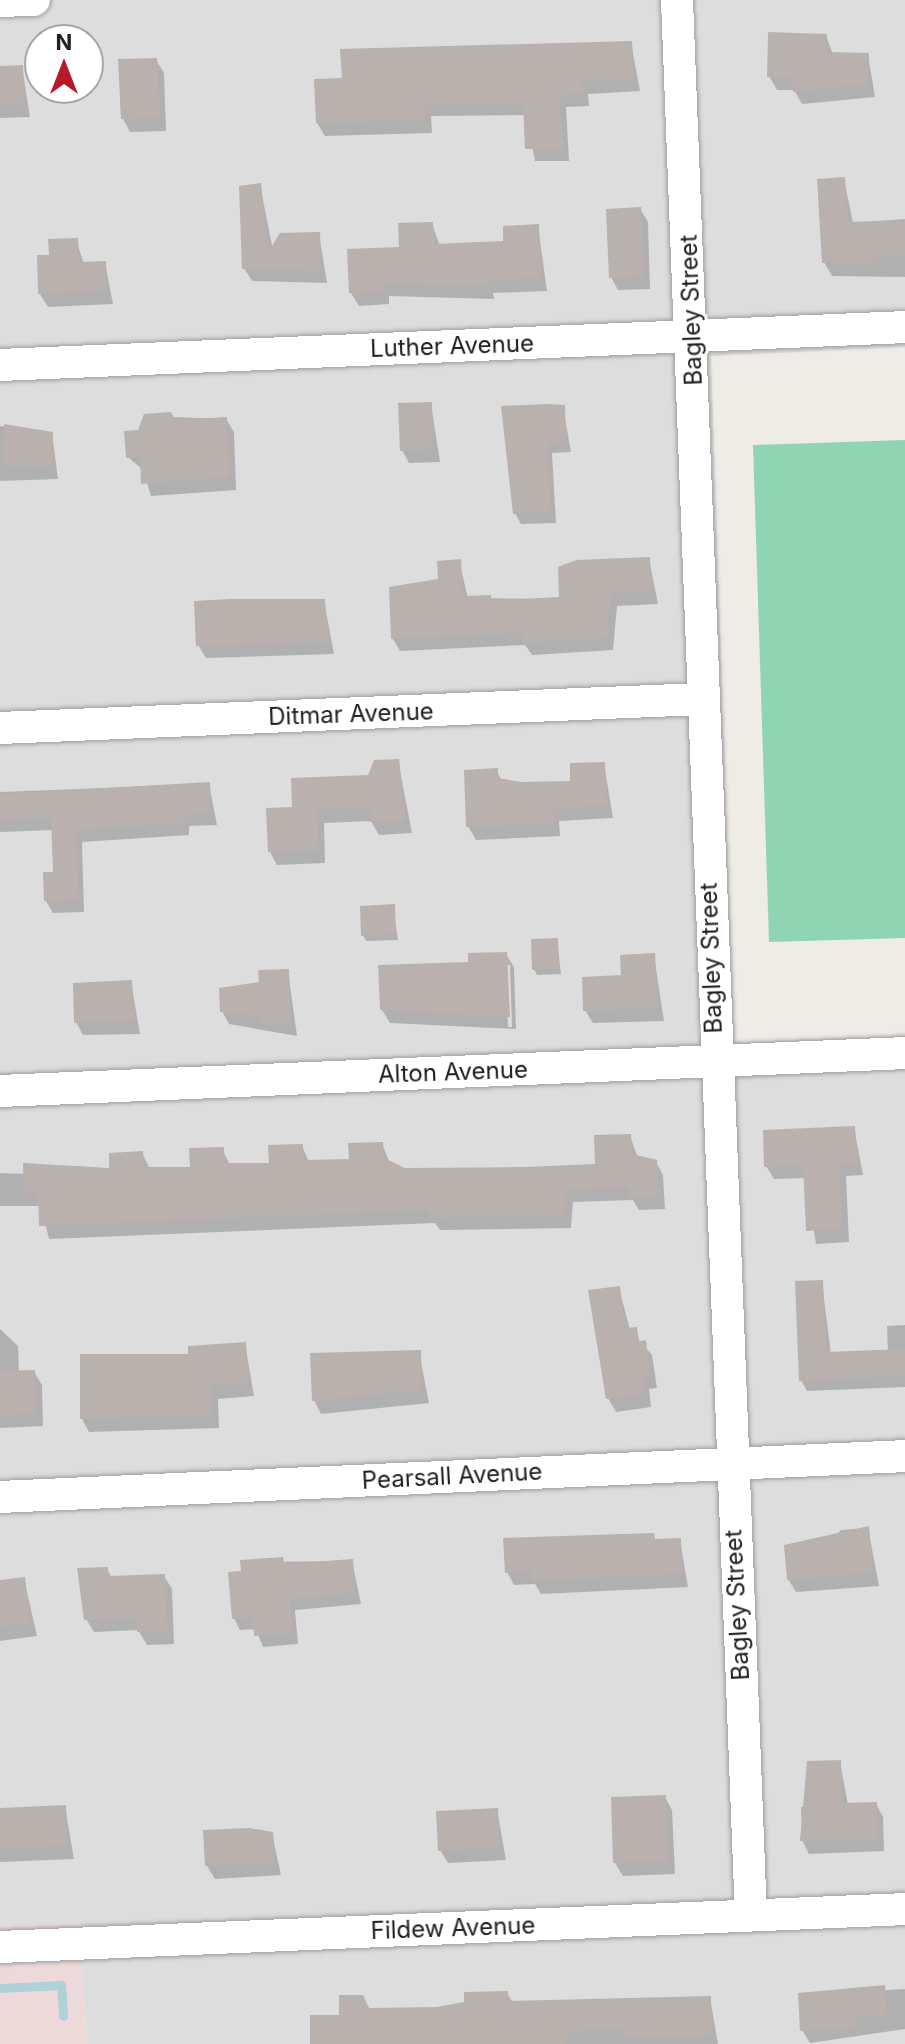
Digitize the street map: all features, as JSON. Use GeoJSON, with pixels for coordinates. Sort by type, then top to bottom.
{"type":"FeatureCollection","features":[{"type":"Feature","properties":{"kind":"street"},"geometry":{"type":"LineString","coordinates":[[0,1],[34,0]]}},
{"type":"Feature","properties":{"kind":"street","name":"Bagley Street"},"geometry":{"type":"LineString","coordinates":[[677,0],[692,336],[730,1463],[751,1915]]}},
{"type":"Feature","properties":{"kind":"street","name":"Luther Avenue"},"geometry":{"type":"LineString","coordinates":[[0,365],[905,327]]}},
{"type":"Feature","properties":{"kind":"street","name":"Ditmar Avenue"},"geometry":{"type":"LineString","coordinates":[[0,728],[702,699]]}},
{"type":"Feature","properties":{"kind":"street","name":"Alton Avenue"},"geometry":{"type":"LineString","coordinates":[[0,1091],[905,1053]]}},
{"type":"Feature","properties":{"kind":"street","name":"Pearsall Avenue"},"geometry":{"type":"LineString","coordinates":[[0,1497],[905,1456]]}},
{"type":"Feature","properties":{"kind":"street","name":"Fildew Avenue"},"geometry":{"type":"LineString","coordinates":[[0,1947],[905,1909]]}},
{"type":"Feature","properties":{"kind":"shaded area"},"geometry":{"type":"Polygon","coordinates":[[[0,0],[905,0],[905,347],[711,356],[734,1043],[905,1036],[905,2044],[87,2044],[80,1923],[0,1926],[0,0]]]}},
{"type":"Feature","properties":{"kind":"shaded area"},"geometry":{"type":"Polygon","coordinates":[[[80,1923],[87,2044],[0,2044],[0,1926],[80,1923]]]}},
{"type":"Feature","properties":{"kind":"green space"},"geometry":{"type":"Polygon","coordinates":[[[905,440],[905,938],[769,942],[753,445],[905,440]]]}},
{"type":"Feature","properties":{"kind":"building"},"geometry":{"type":"Polygon","coordinates":[[[768,32],[827,34],[826,52],[869,53],[868,84],[793,92],[793,78],[767,77],[768,32]]]}},
{"type":"Feature","properties":{"kind":"building"},"geometry":{"type":"Polygon","coordinates":[[[632,41],[634,79],[582,81],[583,94],[560,95],[563,149],[525,149],[523,103],[425,104],[426,120],[316,123],[314,79],[342,78],[340,49],[632,41]]]}},
{"type":"Feature","properties":{"kind":"building"},"geometry":{"type":"Polygon","coordinates":[[[157,58],[160,118],[121,119],[118,59],[157,58]]]}},
{"type":"Feature","properties":{"kind":"building"},"geometry":{"type":"Polygon","coordinates":[[[23,65],[24,104],[0,105],[0,66],[23,65]]]}},
{"type":"Feature","properties":{"kind":"building"},"geometry":{"type":"Polygon","coordinates":[[[845,177],[848,222],[905,220],[905,257],[873,257],[874,265],[822,263],[817,179],[845,177]]]}},
{"type":"Feature","properties":{"kind":"building"},"geometry":{"type":"Polygon","coordinates":[[[261,183],[268,252],[280,233],[320,232],[321,271],[242,269],[239,186],[261,183]]]}},
{"type":"Feature","properties":{"kind":"building"},"geometry":{"type":"Polygon","coordinates":[[[641,207],[644,276],[609,278],[606,209],[641,207]]]}},
{"type":"Feature","properties":{"kind":"building"},"geometry":{"type":"Polygon","coordinates":[[[433,222],[434,244],[503,241],[503,226],[539,224],[541,278],[487,280],[487,286],[383,284],[383,292],[349,293],[347,249],[399,247],[398,223],[433,222]]]}},
{"type":"Feature","properties":{"kind":"building"},"geometry":{"type":"Polygon","coordinates":[[[78,238],[79,262],[106,261],[107,291],[38,294],[37,255],[49,255],[48,239],[78,238]]]}},
{"type":"Feature","properties":{"kind":"building"},"geometry":{"type":"Polygon","coordinates":[[[432,402],[433,449],[400,451],[398,403],[432,402]]]}},
{"type":"Feature","properties":{"kind":"building"},"geometry":{"type":"Polygon","coordinates":[[[565,405],[566,442],[547,443],[551,512],[513,514],[501,406],[565,405]]]}},
{"type":"Feature","properties":{"kind":"building"},"geometry":{"type":"Polygon","coordinates":[[[171,412],[175,420],[227,417],[230,477],[141,484],[140,457],[126,458],[124,431],[138,430],[144,414],[171,412]]]}},
{"type":"Feature","properties":{"kind":"building"},"geometry":{"type":"Polygon","coordinates":[[[4,424],[53,432],[53,467],[3,466],[4,424]]]}},
{"type":"Feature","properties":{"kind":"building"},"geometry":{"type":"Polygon","coordinates":[[[650,557],[652,592],[611,594],[606,638],[522,643],[522,633],[391,639],[389,587],[438,579],[437,561],[461,559],[463,596],[491,595],[491,601],[559,597],[558,567],[576,560],[650,557]]]}},
{"type":"Feature","properties":{"kind":"building"},"geometry":{"type":"Polygon","coordinates":[[[325,599],[328,642],[196,646],[194,601],[325,599]]]}},
{"type":"Feature","properties":{"kind":"building"},"geometry":{"type":"Polygon","coordinates":[[[399,759],[406,821],[370,822],[369,808],[317,810],[319,850],[268,852],[266,808],[292,807],[291,778],[368,775],[374,760],[399,759]]]}},
{"type":"Feature","properties":{"kind":"building"},"geometry":{"type":"Polygon","coordinates":[[[605,762],[607,806],[553,808],[554,824],[466,827],[464,770],[498,768],[498,778],[521,782],[570,781],[570,763],[605,762]]]}},
{"type":"Feature","properties":{"kind":"building"},"geometry":{"type":"Polygon","coordinates":[[[210,782],[211,814],[183,815],[183,823],[76,830],[79,900],[44,901],[43,872],[53,872],[51,818],[0,820],[0,794],[210,782]]]}},
{"type":"Feature","properties":{"kind":"building"},"geometry":{"type":"Polygon","coordinates":[[[395,904],[396,934],[361,936],[360,906],[395,904]]]}},
{"type":"Feature","properties":{"kind":"building"},"geometry":{"type":"Polygon","coordinates":[[[558,938],[559,969],[532,970],[531,939],[558,938]]]}},
{"type":"Feature","properties":{"kind":"building"},"geometry":{"type":"Polygon","coordinates":[[[507,952],[510,1017],[380,1010],[378,965],[468,962],[468,953],[507,952]]]}},
{"type":"Feature","properties":{"kind":"building"},"geometry":{"type":"Polygon","coordinates":[[[655,953],[658,1008],[583,1011],[582,977],[621,975],[620,955],[655,953]]]}},
{"type":"Feature","properties":{"kind":"building"},"geometry":{"type":"Polygon","coordinates":[[[289,969],[291,1023],[260,1024],[260,1016],[220,1012],[219,988],[259,982],[258,970],[289,969]]]}},
{"type":"Feature","properties":{"kind":"building"},"geometry":{"type":"Polygon","coordinates":[[[132,980],[134,1021],[74,1023],[73,983],[132,980]]]}},
{"type":"Feature","properties":{"kind":"building"},"geometry":{"type":"Polygon","coordinates":[[[855,1126],[857,1162],[839,1163],[842,1229],[806,1231],[803,1165],[764,1167],[763,1130],[855,1126]]]}},
{"type":"Feature","properties":{"kind":"building"},"geometry":{"type":"Polygon","coordinates":[[[631,1134],[632,1154],[657,1160],[658,1197],[629,1198],[629,1187],[566,1190],[565,1215],[430,1218],[430,1210],[39,1226],[38,1193],[24,1193],[23,1163],[109,1168],[109,1153],[143,1151],[144,1167],[190,1167],[189,1148],[224,1147],[224,1163],[269,1163],[268,1145],[303,1144],[303,1160],[349,1159],[348,1143],[383,1142],[384,1158],[405,1168],[526,1167],[595,1164],[594,1135],[631,1134]]]}},
{"type":"Feature","properties":{"kind":"building"},"geometry":{"type":"Polygon","coordinates":[[[823,1280],[826,1352],[905,1349],[905,1376],[799,1381],[795,1281],[823,1280]]]}},
{"type":"Feature","properties":{"kind":"building"},"geometry":{"type":"Polygon","coordinates":[[[620,1286],[625,1328],[637,1327],[639,1341],[646,1340],[650,1376],[643,1376],[645,1394],[606,1399],[588,1290],[620,1286]]]}},
{"type":"Feature","properties":{"kind":"building"},"geometry":{"type":"Polygon","coordinates":[[[246,1342],[248,1383],[211,1386],[213,1415],[80,1419],[80,1354],[188,1354],[188,1346],[246,1342]]]}},
{"type":"Feature","properties":{"kind":"building"},"geometry":{"type":"Polygon","coordinates":[[[421,1350],[422,1390],[312,1401],[310,1353],[421,1350]]]}},
{"type":"Feature","properties":{"kind":"building"},"geometry":{"type":"Polygon","coordinates":[[[35,1370],[37,1414],[0,1415],[0,1371],[35,1370]]]}},
{"type":"Feature","properties":{"kind":"building"},"geometry":{"type":"Polygon","coordinates":[[[869,1526],[873,1573],[787,1580],[784,1545],[869,1526]]]}},
{"type":"Feature","properties":{"kind":"building"},"geometry":{"type":"Polygon","coordinates":[[[654,1533],[655,1539],[681,1538],[682,1574],[531,1581],[530,1571],[505,1573],[503,1538],[654,1533]]]}},
{"type":"Feature","properties":{"kind":"building"},"geometry":{"type":"Polygon","coordinates":[[[283,1557],[284,1564],[353,1559],[355,1593],[290,1599],[293,1633],[254,1636],[253,1618],[232,1619],[228,1572],[241,1571],[240,1560],[283,1557]]]}},
{"type":"Feature","properties":{"kind":"building"},"geometry":{"type":"Polygon","coordinates":[[[108,1567],[108,1576],[165,1574],[167,1631],[137,1632],[137,1618],[84,1620],[77,1568],[108,1567]]]}},
{"type":"Feature","properties":{"kind":"building"},"geometry":{"type":"Polygon","coordinates":[[[25,1577],[31,1623],[0,1627],[0,1580],[25,1577]]]}},
{"type":"Feature","properties":{"kind":"building"},"geometry":{"type":"Polygon","coordinates":[[[841,1760],[842,1803],[877,1802],[878,1839],[800,1841],[807,1761],[841,1760]]]}},
{"type":"Feature","properties":{"kind":"building"},"geometry":{"type":"Polygon","coordinates":[[[666,1795],[668,1861],[613,1863],[611,1797],[666,1795]]]}},
{"type":"Feature","properties":{"kind":"building"},"geometry":{"type":"Polygon","coordinates":[[[66,1805],[68,1846],[0,1849],[0,1808],[66,1805]]]}},
{"type":"Feature","properties":{"kind":"building"},"geometry":{"type":"Polygon","coordinates":[[[498,1808],[500,1848],[438,1851],[436,1811],[498,1808]]]}},
{"type":"Feature","properties":{"kind":"building"},"geometry":{"type":"Polygon","coordinates":[[[249,1828],[273,1832],[275,1863],[205,1866],[203,1830],[249,1828]]]}},
{"type":"Feature","properties":{"kind":"building"},"geometry":{"type":"Polygon","coordinates":[[[885,1985],[887,2016],[856,2018],[857,2028],[800,2031],[798,1993],[885,1985]]]}},
{"type":"Feature","properties":{"kind":"building"},"geometry":{"type":"Polygon","coordinates":[[[508,1991],[508,2001],[711,1996],[711,2037],[625,2038],[625,2029],[572,2031],[565,2044],[310,2044],[310,2015],[339,2015],[339,1995],[363,1995],[369,2008],[437,2007],[464,2002],[464,1992],[508,1991]]]}},
{"type":"Feature","properties":{"kind":"waterway"},"geometry":{"type":"LineString","coordinates":[[0,1988],[61,1985],[63,2016]]}}]}
